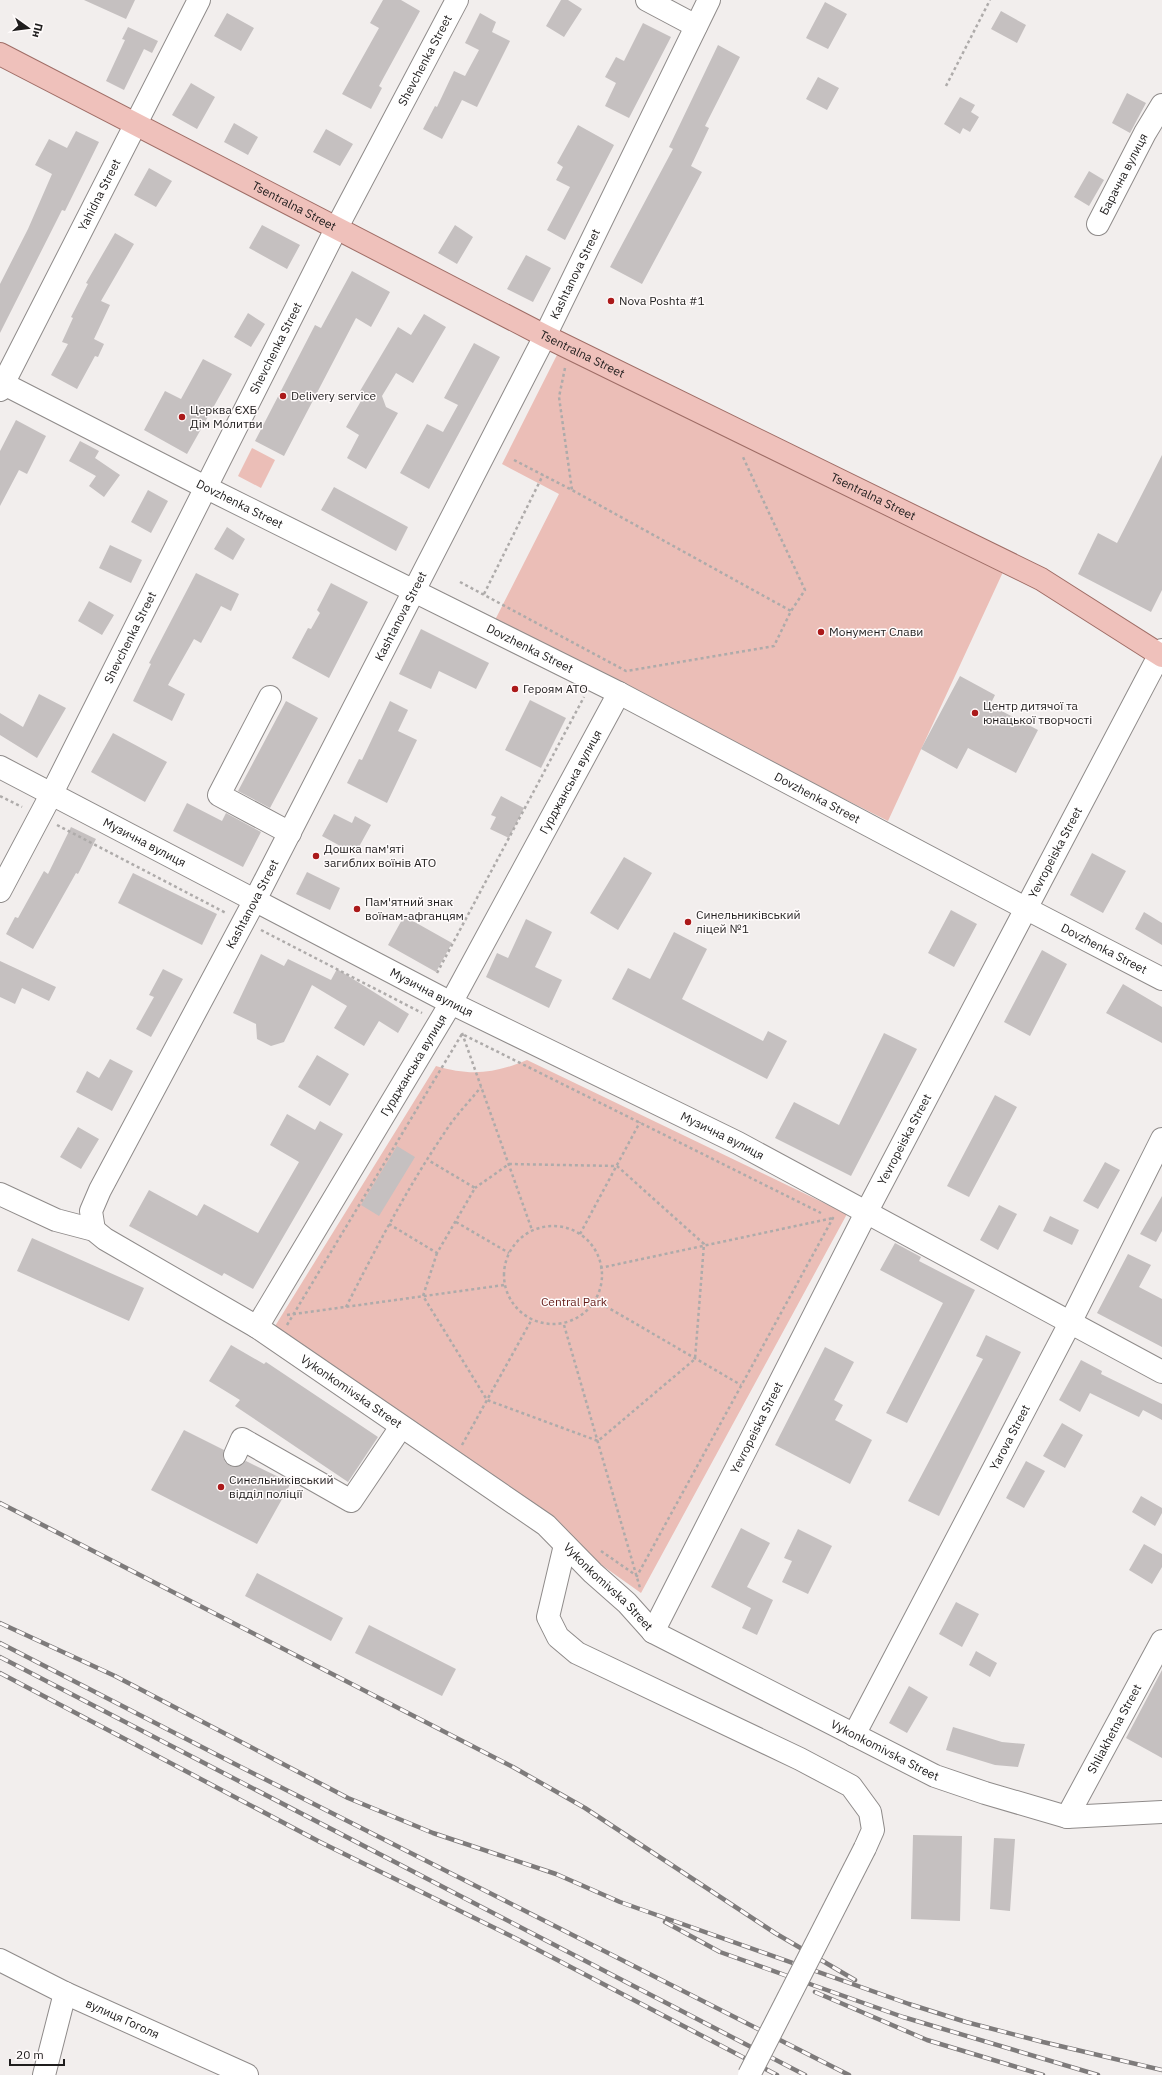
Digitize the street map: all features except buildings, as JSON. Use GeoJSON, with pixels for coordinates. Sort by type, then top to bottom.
{"type":"FeatureCollection","features":[{"type":"Feature","properties":{"kind":"main road","name":"Tsentralna Street"},"geometry":{"type":"LineString","coordinates":[[0,54],[545,336],[1040,580],[1161,654]]}},
{"type":"Feature","properties":{"kind":"street","name":"Yahidna Street"},"geometry":{"type":"LineString","coordinates":[[1,385],[199,0]]}},
{"type":"Feature","properties":{"kind":"street","name":"Shevchenka Street"},"geometry":{"type":"LineString","coordinates":[[0,891],[52,794],[336,229],[457,0]]}},
{"type":"Feature","properties":{"kind":"street"},"geometry":{"type":"LineString","coordinates":[[647,0],[696,26]]}},
{"type":"Feature","properties":{"kind":"street","name":"Kashtanova Street"},"geometry":{"type":"LineString","coordinates":[[99,1234],[91,1211],[100,1190],[290,833],[545,336],[709,0]]}},
{"type":"Feature","properties":{"kind":"street","name":"Барачна вулиця"},"geometry":{"type":"LineString","coordinates":[[1098,224],[1145,134],[1162,105]]}},
{"type":"Feature","properties":{"kind":"street","name":"Dovzhenka Street"},"geometry":{"type":"LineString","coordinates":[[1,385],[619,693],[1027,910],[1162,978]]}},
{"type":"Feature","properties":{"kind":"street","name":"Yevropeiska Street"},"geometry":{"type":"LineString","coordinates":[[653,1632],[867,1211],[1161,654]]}},
{"type":"Feature","properties":{"kind":"street","name":"Гурджанська вулиця"},"geometry":{"type":"LineString","coordinates":[[262,1321],[451,1003],[619,693]]}},
{"type":"Feature","properties":{"kind":"street"},"geometry":{"type":"LineString","coordinates":[[270,697],[219,795],[290,833]]}},
{"type":"Feature","properties":{"kind":"street","name":"Музична вулиця"},"geometry":{"type":"LineString","coordinates":[[0,767],[427,991],[738,1143],[867,1211],[1162,1372]]}},
{"type":"Feature","properties":{"kind":"street","name":"Yarova Street"},"geometry":{"type":"LineString","coordinates":[[854,1734],[1070,1323],[1162,1139]]}},
{"type":"Feature","properties":{"kind":"street","name":"Vykonkomivska Street"},"geometry":{"type":"LineString","coordinates":[[0,1194],[56,1220],[99,1234],[262,1321],[401,1427],[546,1524],[627,1603],[653,1632],[935,1776],[985,1794],[1067,1816],[1162,1812]]}},
{"type":"Feature","properties":{"kind":"street"},"geometry":{"type":"LineString","coordinates":[[235,1455],[242,1439],[351,1501],[401,1427]]}},
{"type":"Feature","properties":{"kind":"street"},"geometry":{"type":"LineString","coordinates":[[566,1545],[548,1617],[558,1637],[577,1652],[800,1759],[851,1786],[870,1812],[873,1830],[865,1848],[749,2075]]}},
{"type":"Feature","properties":{"kind":"street","name":"Shliakhetna Street"},"geometry":{"type":"LineString","coordinates":[[1067,1816],[1162,1641]]}},
{"type":"Feature","properties":{"kind":"street","name":"вулиця Гоголя"},"geometry":{"type":"LineString","coordinates":[[0,1960],[65,1993],[244,2074]]}},
{"type":"Feature","properties":{"kind":"street"},"geometry":{"type":"LineString","coordinates":[[44,2075],[65,1993]]}},
{"type":"Feature","properties":{"kind":"path"},"geometry":{"type":"LineString","coordinates":[[946,86],[990,0]]}},
{"type":"Feature","properties":{"kind":"path"},"geometry":{"type":"LineString","coordinates":[[565,369],[559,397],[572,490]]}},
{"type":"Feature","properties":{"kind":"path"},"geometry":{"type":"LineString","coordinates":[[460,582],[626,671],[774,646],[792,611],[805,590],[739,448]]}},
{"type":"Feature","properties":{"kind":"path"},"geometry":{"type":"LineString","coordinates":[[514,460],[572,490],[792,611]]}},
{"type":"Feature","properties":{"kind":"path"},"geometry":{"type":"LineString","coordinates":[[484,594],[544,476]]}},
{"type":"Feature","properties":{"kind":"path"},"geometry":{"type":"LineString","coordinates":[[417,1010],[605,659]]}},
{"type":"Feature","properties":{"kind":"path"},"geometry":{"type":"LineString","coordinates":[[262,1321],[284,1330],[462,1034],[472,1013]]}},
{"type":"Feature","properties":{"kind":"path"},"geometry":{"type":"LineString","coordinates":[[462,1034],[833,1218]]}},
{"type":"Feature","properties":{"kind":"path"},"geometry":{"type":"LineString","coordinates":[[462,1034],[532,1230]]}},
{"type":"Feature","properties":{"kind":"path"},"geometry":{"type":"LineString","coordinates":[[346,1307],[389,1224],[445,1131],[481,1087]]}},
{"type":"Feature","properties":{"kind":"path"},"geometry":{"type":"LineString","coordinates":[[580,1234],[640,1122]]}},
{"type":"Feature","properties":{"kind":"path"},"geometry":{"type":"LineString","coordinates":[[428,1160],[475,1188]]}},
{"type":"Feature","properties":{"kind":"path"},"geometry":{"type":"LineString","coordinates":[[598,1441],[487,1400],[423,1296],[437,1253],[475,1188],[509,1164],[617,1166],[704,1244]]}},
{"type":"Feature","properties":{"kind":"path"},"geometry":{"type":"LineString","coordinates":[[600,1268],[704,1244],[867,1211]]}},
{"type":"Feature","properties":{"kind":"path"},"geometry":{"type":"LineString","coordinates":[[636,1576],[833,1218]]}},
{"type":"Feature","properties":{"kind":"path"},"geometry":{"type":"LineString","coordinates":[[456,1222],[509,1253]]}},
{"type":"Feature","properties":{"kind":"path"},"geometry":{"type":"LineString","coordinates":[[389,1224],[437,1253]]}},
{"type":"Feature","properties":{"kind":"path"},"geometry":{"type":"LineString","coordinates":[[554,1227],[565,1228],[580,1234],[592,1245],[599,1259],[602,1275],[595,1300],[581,1315],[564,1325],[551,1324],[532,1319],[521,1313],[510,1300],[504,1285],[504,1269],[509,1253],[518,1240],[532,1230],[554,1227]]}},
{"type":"Feature","properties":{"kind":"path"},"geometry":{"type":"LineString","coordinates":[[598,1441],[695,1359],[704,1244]]}},
{"type":"Feature","properties":{"kind":"path"},"geometry":{"type":"LineString","coordinates":[[262,1321],[294,1314],[504,1285]]}},
{"type":"Feature","properties":{"kind":"path"},"geometry":{"type":"LineString","coordinates":[[595,1300],[741,1386]]}},
{"type":"Feature","properties":{"kind":"path"},"geometry":{"type":"LineString","coordinates":[[458,1451],[532,1319]]}},
{"type":"Feature","properties":{"kind":"path"},"geometry":{"type":"LineString","coordinates":[[564,1325],[642,1593]]}},
{"type":"Feature","properties":{"kind":"path"},"geometry":{"type":"LineString","coordinates":[[598,1549],[636,1576]]}},
{"type":"Feature","properties":{"kind":"green space"},"geometry":{"type":"Polygon","coordinates":[[[560,349],[1003,572],[888,821],[494,622],[559,494],[502,464],[560,349]]]}},
{"type":"Feature","properties":{"kind":"green space"},"geometry":{"type":"Polygon","coordinates":[[[252,448],[275,460],[261,488],[238,476],[252,448]]]}},
{"type":"Feature","properties":{"kind":"green space","name":"Central Park"},"geometry":{"type":"Polygon","coordinates":[[[527,1060],[847,1214],[641,1593],[272,1331],[436,1066],[460,1071],[482,1072],[515,1065],[527,1060]]]}},
{"type":"Feature","properties":{"kind":"railway"},"geometry":{"type":"LineString","coordinates":[[0,1503],[513,1767],[585,1808],[775,1933],[855,1980]]}},
{"type":"Feature","properties":{"kind":"railway"},"geometry":{"type":"LineString","coordinates":[[0,1623],[115,1676],[348,1798],[433,1833],[556,1874],[620,1902],[909,2004],[966,2022],[1162,2070]]}},
{"type":"Feature","properties":{"kind":"railway"},"geometry":{"type":"LineString","coordinates":[[0,1643],[231,1762],[849,2075]]}},
{"type":"Feature","properties":{"kind":"railway"},"geometry":{"type":"LineString","coordinates":[[0,1657],[805,2075]]}},
{"type":"Feature","properties":{"kind":"railway"},"geometry":{"type":"LineString","coordinates":[[0,1673],[320,1842],[521,1941],[777,2075]]}},
{"type":"Feature","properties":{"kind":"railway"},"geometry":{"type":"LineString","coordinates":[[665,1922],[720,1952],[903,2017],[1098,2075]]}},
{"type":"Feature","properties":{"kind":"railway"},"geometry":{"type":"LineString","coordinates":[[815,1992],[927,2040],[1043,2075]]}},
{"type":"Feature","properties":{"kind":"place","name":"Nova Poshta #1"},"geometry":{"type":"Point","coordinates":[611,301]}},
{"type":"Feature","properties":{"kind":"place","name":"Delivery service"},"geometry":{"type":"Point","coordinates":[283,396]}},
{"type":"Feature","properties":{"kind":"place","name":"Церква ЄХБ Дім Молитви"},"geometry":{"type":"Point","coordinates":[182,417]}},
{"type":"Feature","properties":{"kind":"place","name":"Монумент Слави"},"geometry":{"type":"Point","coordinates":[821,632]}},
{"type":"Feature","properties":{"kind":"place","name":"Героям АТО"},"geometry":{"type":"Point","coordinates":[515,689]}},
{"type":"Feature","properties":{"kind":"place","name":"Центр дитячої та юнацької творчості"},"geometry":{"type":"Point","coordinates":[975,713]}},
{"type":"Feature","properties":{"kind":"place","name":"Дошка пам'яті загиблих воїнів АТО"},"geometry":{"type":"Point","coordinates":[316,856]}},
{"type":"Feature","properties":{"kind":"place","name":"Пам'ятний знак воїнам-афганцям"},"geometry":{"type":"Point","coordinates":[357,909]}},
{"type":"Feature","properties":{"kind":"place","name":"Синельниківський ліцей №1"},"geometry":{"type":"Point","coordinates":[688,922]}},
{"type":"Feature","properties":{"kind":"place","name":"Синельниківський відділ поліції"},"geometry":{"type":"Point","coordinates":[221,1487]}}]}
